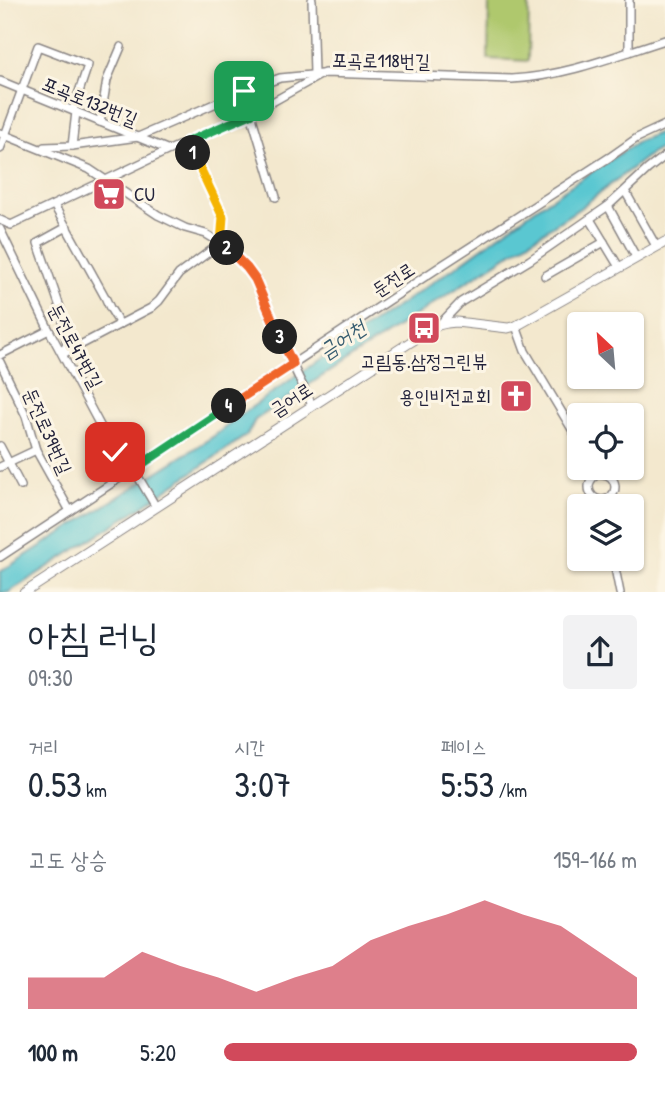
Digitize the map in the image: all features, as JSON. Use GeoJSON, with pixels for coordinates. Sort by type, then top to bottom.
{"type":"FeatureCollection","features":[{"type":"Feature","properties":{"kind":"street"},"geometry":{"type":"LineString","coordinates":[[629,0],[629,52]]}},
{"type":"Feature","properties":{"kind":"street"},"geometry":{"type":"LineString","coordinates":[[311,1],[314,74]]}},
{"type":"Feature","properties":{"kind":"street","name":"포곡로118번길"},"geometry":{"type":"LineString","coordinates":[[0,220],[11,225],[251,114],[324,73],[530,78],[570,71],[665,40]]}},
{"type":"Feature","properties":{"kind":"street"},"geometry":{"type":"LineString","coordinates":[[0,149],[3,134],[38,46],[88,65],[74,111],[72,146]]}},
{"type":"Feature","properties":{"kind":"street"},"geometry":{"type":"LineString","coordinates":[[100,122],[107,80],[121,47]]}},
{"type":"Feature","properties":{"kind":"street"},"geometry":{"type":"LineString","coordinates":[[37,146],[53,148],[138,137],[280,78],[324,73]]}},
{"type":"Feature","properties":{"kind":"street","name":"포곡로132번길"},"geometry":{"type":"LineString","coordinates":[[0,81],[169,150]]}},
{"type":"Feature","properties":{"kind":"street"},"geometry":{"type":"LineString","coordinates":[[244,91],[276,197]]}},
{"type":"Feature","properties":{"kind":"street","name":"둔전로"},"geometry":{"type":"LineString","coordinates":[[0,557],[294,367],[636,138],[665,125]]}},
{"type":"Feature","properties":{"kind":"street"},"geometry":{"type":"LineString","coordinates":[[3,134],[89,169],[158,215],[206,234],[221,243],[255,279],[311,403]]}},
{"type":"Feature","properties":{"kind":"street"},"geometry":{"type":"LineString","coordinates":[[63,354],[151,308],[179,275],[221,243],[223,217],[187,142]]}},
{"type":"Feature","properties":{"kind":"street"},"geometry":{"type":"LineString","coordinates":[[438,325],[461,302],[530,260],[608,206],[665,156]]}},
{"type":"Feature","properties":{"kind":"street"},"geometry":{"type":"LineString","coordinates":[[438,325],[456,322],[508,328],[516,326],[661,244],[625,191]]}},
{"type":"Feature","properties":{"kind":"street"},"geometry":{"type":"LineString","coordinates":[[54,205],[120,324]]}},
{"type":"Feature","properties":{"kind":"street"},"geometry":{"type":"LineString","coordinates":[[608,206],[636,257]]}},
{"type":"Feature","properties":{"kind":"street"},"geometry":{"type":"LineString","coordinates":[[590,219],[619,267]]}},
{"type":"Feature","properties":{"kind":"street"},"geometry":{"type":"LineString","coordinates":[[63,354],[67,344],[61,310],[38,243],[67,227]]}},
{"type":"Feature","properties":{"kind":"street","name":"둔전로47번길"},"geometry":{"type":"LineString","coordinates":[[0,229],[49,330],[111,446],[130,463],[156,507]]}},
{"type":"Feature","properties":{"kind":"street"},"geometry":{"type":"LineString","coordinates":[[545,276],[604,242]]}},
{"type":"Feature","properties":{"kind":"street","name":"금어로"},"geometry":{"type":"LineString","coordinates":[[26,592],[311,403],[438,325]]}},
{"type":"Feature","properties":{"kind":"street"},"geometry":{"type":"LineString","coordinates":[[516,326],[525,351],[567,421]]}},
{"type":"Feature","properties":{"kind":"street"},"geometry":{"type":"LineString","coordinates":[[0,355],[49,330]]}},
{"type":"Feature","properties":{"kind":"street","name":"둔전로39번길"},"geometry":{"type":"LineString","coordinates":[[0,362],[26,416],[36,450],[70,511]]}},
{"type":"Feature","properties":{"kind":"street"},"geometry":{"type":"LineString","coordinates":[[0,446],[21,486]]}},
{"type":"Feature","properties":{"kind":"street"},"geometry":{"type":"LineString","coordinates":[[0,467],[36,450]]}},
{"type":"Feature","properties":{"kind":"street"},"geometry":{"type":"LineString","coordinates":[[615,571],[620,592]]}},
{"type":"Feature","properties":{"kind":"green space"},"geometry":{"type":"Polygon","coordinates":[[[491,0],[529,0],[528,61],[488,59],[491,0]]]}},
{"type":"Feature","properties":{"kind":"water","name":"금어천"},"geometry":{"type":"Polygon","coordinates":[[[665,130],[665,146],[649,155],[580,208],[255,420],[247,435],[143,506],[9,592],[0,592],[0,572],[214,436],[538,207],[639,141],[665,130]]]}},
{"type":"Feature","properties":{"kind":"place","name":"CU"},"geometry":{"type":"Point","coordinates":[109,194]}},
{"type":"Feature","properties":{"kind":"place","name":"고림동.삼정그린뷰"},"geometry":{"type":"Point","coordinates":[424,328]}},
{"type":"Feature","properties":{"kind":"place","name":"용인비전교회"},"geometry":{"type":"Point","coordinates":[516,396]}},
{"type":"Feature","properties":{"kind":"route"},"geometry":{"type":"LineString","coordinates":[[115,452],[130,463],[133,469],[293,364],[255,279],[221,243],[223,217],[187,142],[251,114],[244,91]]}}]}
